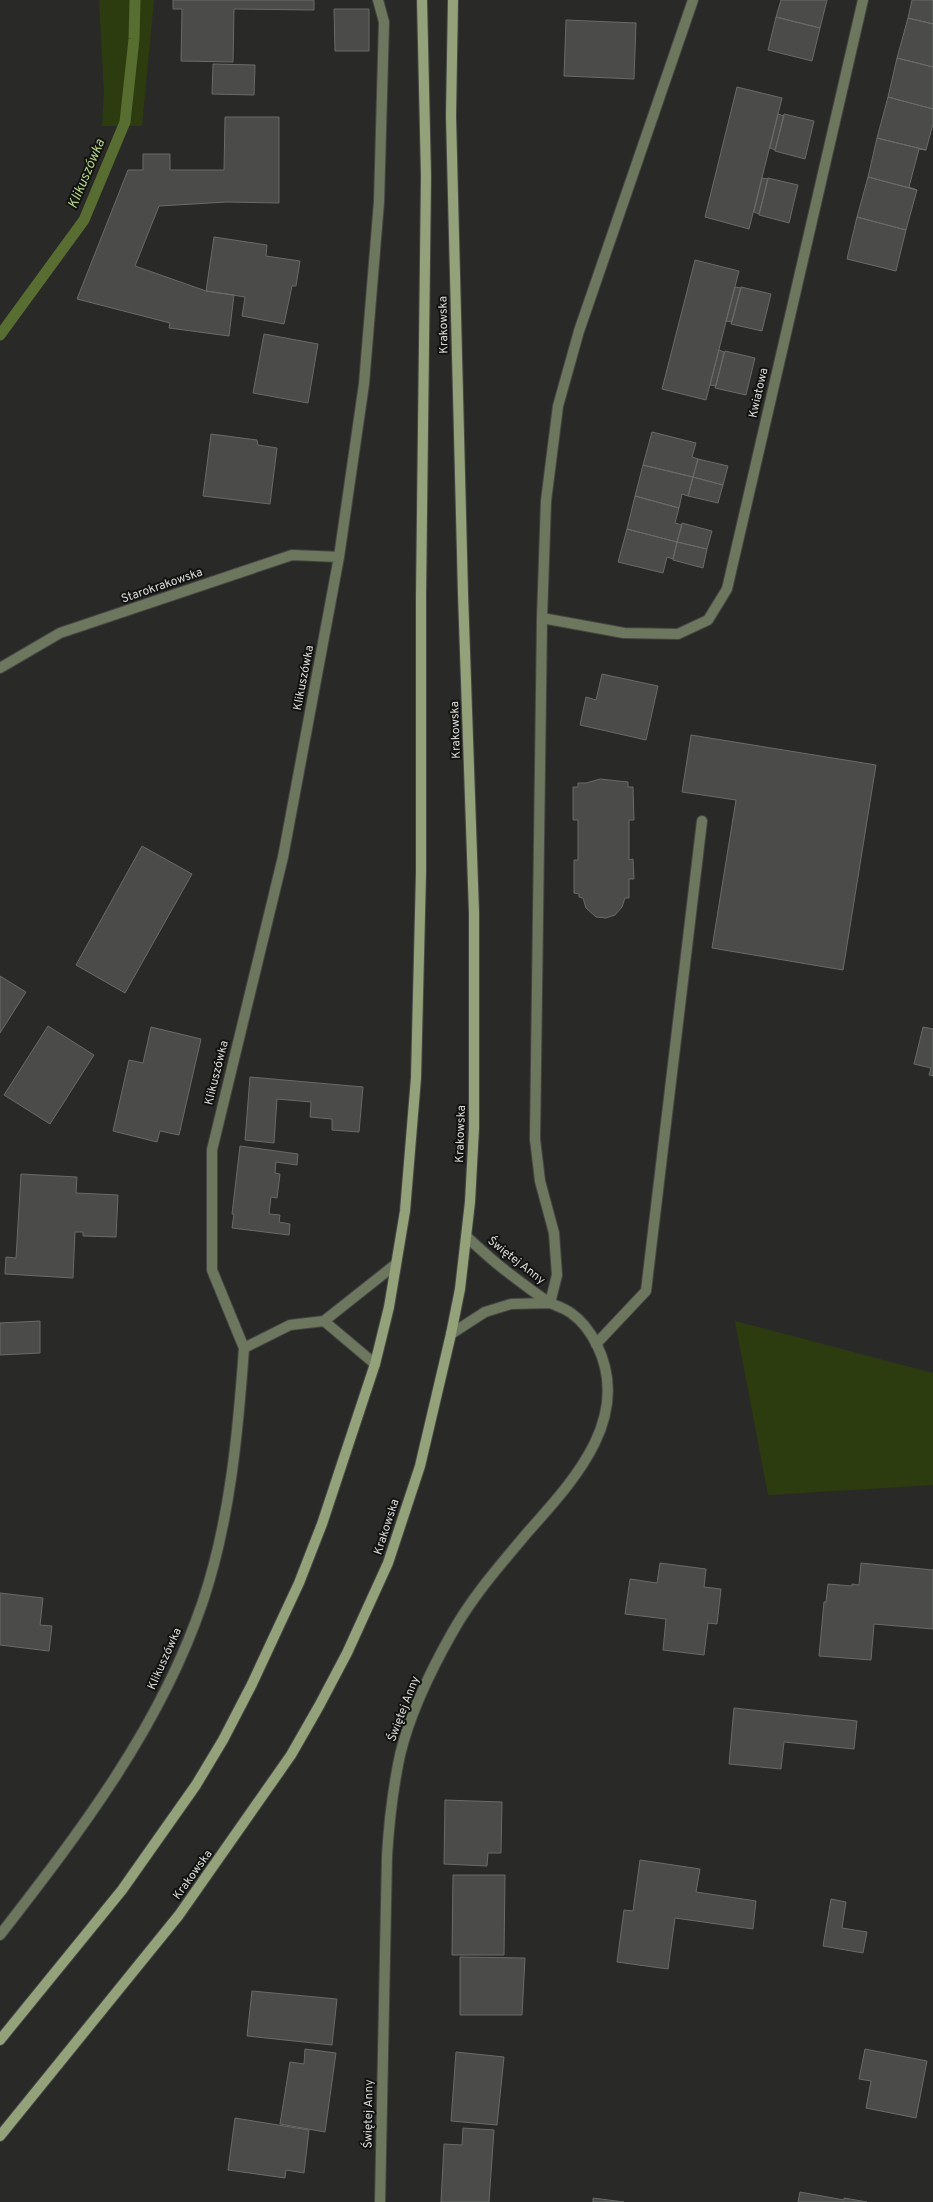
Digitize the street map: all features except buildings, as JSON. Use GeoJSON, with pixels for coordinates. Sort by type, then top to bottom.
{"type":"FeatureCollection","features":[{"type":"Feature","properties":{"kind":"main road","name":"Krakowska"},"geometry":{"type":"LineString","coordinates":[[0,2040],[122,1890],[196,1785],[224,1740],[299,1583],[322,1524],[376,1364],[389,1307],[405,1211],[416,1078],[421,873],[421,587],[426,176],[422,0]]}},
{"type":"Feature","properties":{"kind":"main road","name":"Krakowska"},"geometry":{"type":"LineString","coordinates":[[0,2136],[179,1916],[261,1800],[315,1714],[347,1653],[388,1563],[423,1457],[451,1334],[467,1237],[474,1128],[474,913],[450,116],[453,0]]}},
{"type":"Feature","properties":{"kind":"street","name":"Klikuszówka"},"geometry":{"type":"LineString","coordinates":[[0,1935],[96,1807],[160,1703],[182,1656],[203,1600],[220,1537],[238,1433],[244,1348],[212,1270],[212,1150],[283,857],[339,557],[364,384],[379,202],[384,22],[378,0]]}},
{"type":"Feature","properties":{"kind":"street"},"geometry":{"type":"LineString","coordinates":[[550,1302],[557,1275],[554,1233],[540,1181],[535,1139],[542,618],[546,502],[558,406],[579,331],[693,0]]}},
{"type":"Feature","properties":{"kind":"street","name":"Kwiatowa"},"geometry":{"type":"LineString","coordinates":[[542,618],[624,633],[678,634],[708,620],[727,589],[863,0]]}},
{"type":"Feature","properties":{"kind":"street","name":"Starokrakowska"},"geometry":{"type":"LineString","coordinates":[[0,668],[60,633],[292,555],[339,557]]}},
{"type":"Feature","properties":{"kind":"street"},"geometry":{"type":"LineString","coordinates":[[596,1344],[646,1291],[702,821]]}},
{"type":"Feature","properties":{"kind":"street","name":"Świętej Anny"},"geometry":{"type":"LineString","coordinates":[[380,2202],[387,1856],[390,1812],[400,1754],[426,1685],[458,1624],[484,1586],[575,1477],[594,1446],[603,1421],[607,1381],[604,1364],[596,1344],[586,1328],[571,1313],[550,1302],[507,1272],[467,1237]]}},
{"type":"Feature","properties":{"kind":"street"},"geometry":{"type":"LineString","coordinates":[[244,1348],[290,1325],[324,1321],[396,1264]]}},
{"type":"Feature","properties":{"kind":"street","name":"Świętej Anny"},"geometry":{"type":"LineString","coordinates":[[451,1334],[486,1312],[511,1304],[550,1302]]}},
{"type":"Feature","properties":{"kind":"street"},"geometry":{"type":"LineString","coordinates":[[324,1321],[376,1364]]}},
{"type":"Feature","properties":{"kind":"green space"},"geometry":{"type":"Polygon","coordinates":[[[99,0],[154,0],[142,126],[102,126],[104,91],[99,0]]]}},
{"type":"Feature","properties":{"kind":"green space"},"geometry":{"type":"Polygon","coordinates":[[[735,1321],[933,1373],[933,1485],[768,1495],[735,1321]]]}},
{"type":"Feature","properties":{"kind":"waterway","name":"Klikuszówka"},"geometry":{"type":"LineString","coordinates":[[0,335],[84,220],[125,122],[134,39],[135,0]]}}]}
